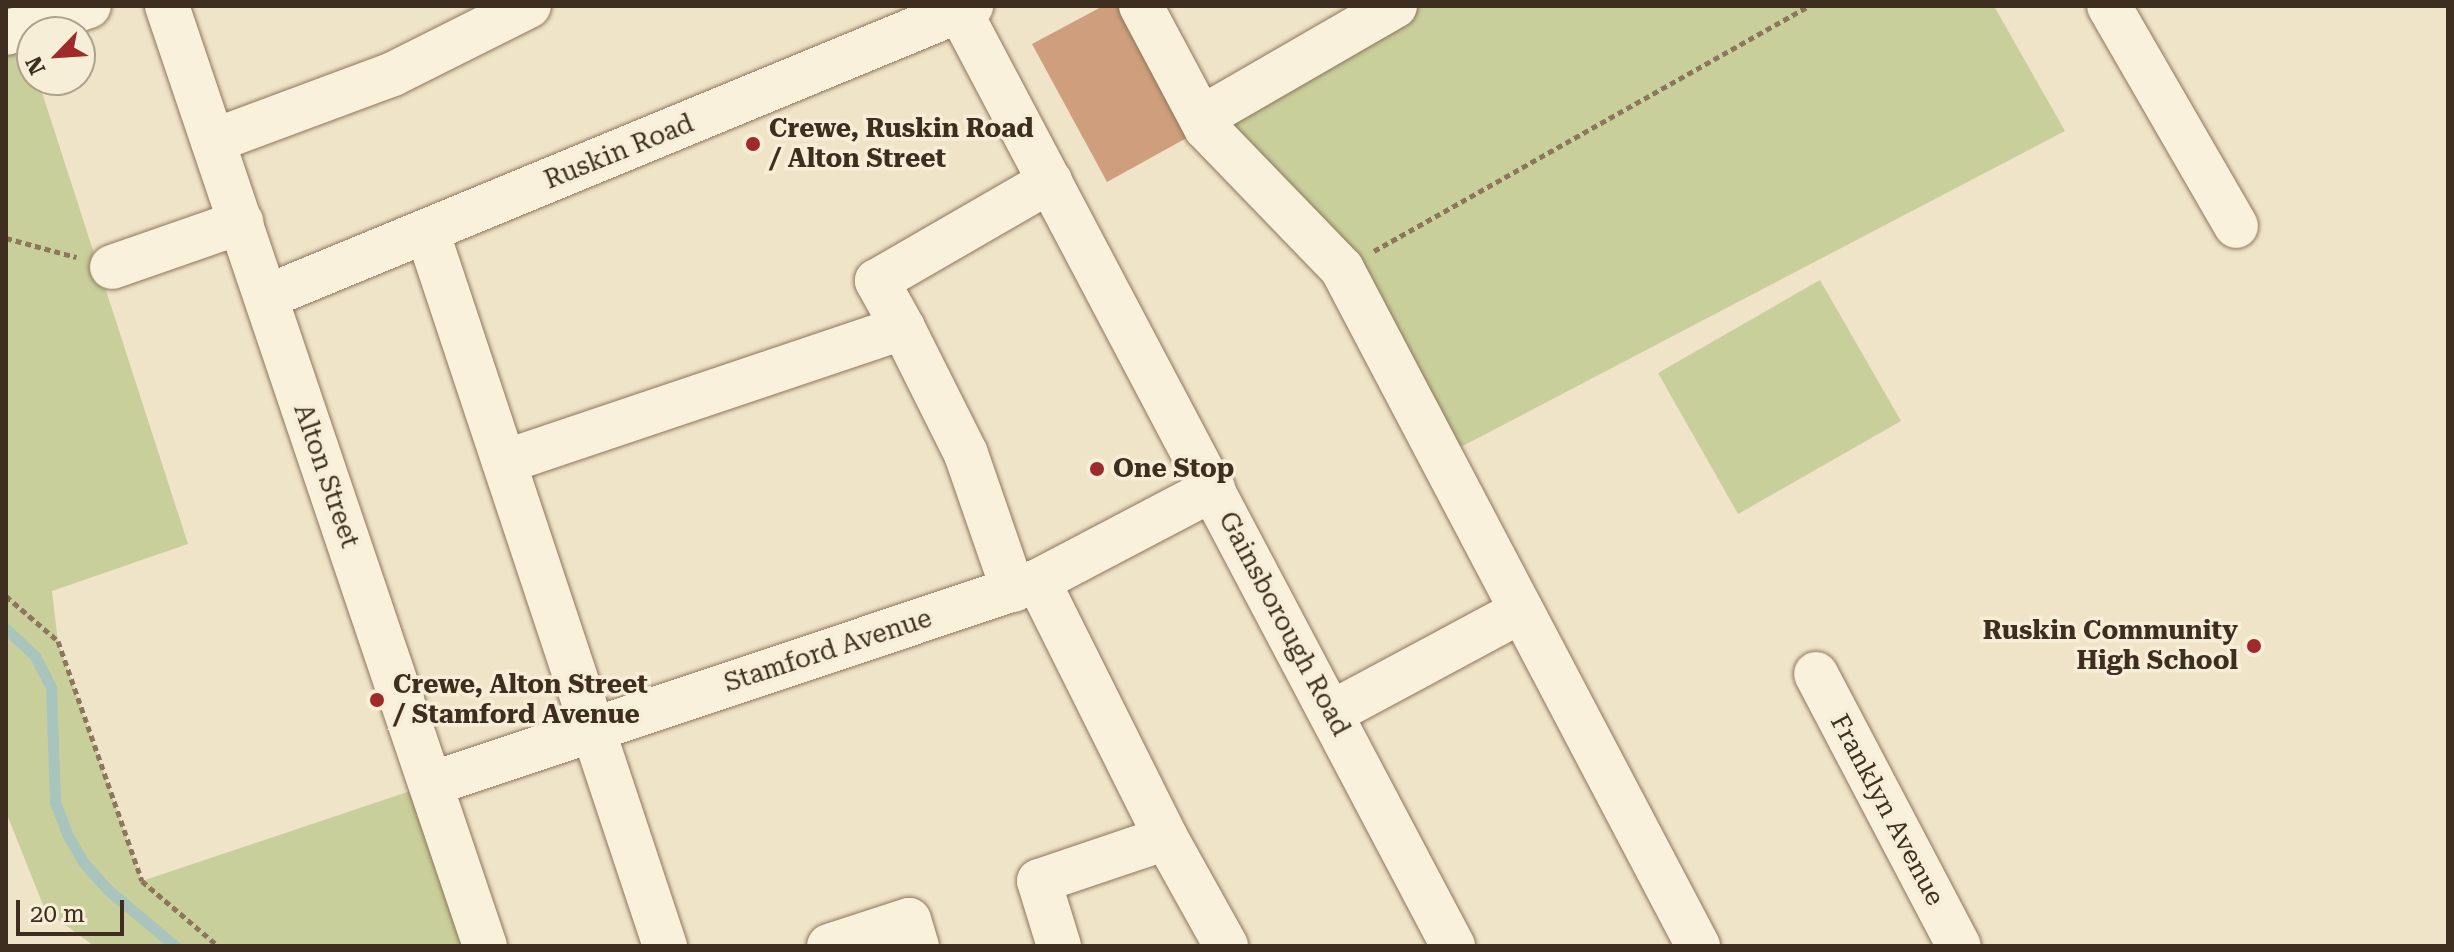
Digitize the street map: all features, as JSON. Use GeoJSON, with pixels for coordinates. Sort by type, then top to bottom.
{"type":"FeatureCollection","features":[{"type":"Feature","properties":{"kind":"street"},"geometry":{"type":"LineString","coordinates":[[6,33],[89,6]]}},
{"type":"Feature","properties":{"kind":"street","name":"Alton Street"},"geometry":{"type":"LineString","coordinates":[[167,6],[485,946]]}},
{"type":"Feature","properties":{"kind":"street"},"geometry":{"type":"LineString","coordinates":[[213,141],[393,74],[529,6]]}},
{"type":"Feature","properties":{"kind":"street"},"geometry":{"type":"LineString","coordinates":[[1141,6],[1206,128],[1342,269],[1698,946]]}},
{"type":"Feature","properties":{"kind":"street"},"geometry":{"type":"LineString","coordinates":[[1201,118],[1395,6]]}},
{"type":"Feature","properties":{"kind":"street"},"geometry":{"type":"LineString","coordinates":[[2109,6],[2236,226]]}},
{"type":"Feature","properties":{"kind":"street","name":"Gainsborough Road"},"geometry":{"type":"LineString","coordinates":[[963,8],[1050,181],[1453,946]]}},
{"type":"Feature","properties":{"kind":"street","name":"Ruskin Road"},"geometry":{"type":"LineString","coordinates":[[266,297],[963,8]]}},
{"type":"Feature","properties":{"kind":"street"},"geometry":{"type":"LineString","coordinates":[[1050,181],[877,281],[966,454],[1025,586],[1226,946]]}},
{"type":"Feature","properties":{"kind":"street"},"geometry":{"type":"LineString","coordinates":[[112,267],[241,222]]}},
{"type":"Feature","properties":{"kind":"street"},"geometry":{"type":"LineString","coordinates":[[427,231],[665,946]]}},
{"type":"Feature","properties":{"kind":"street"},"geometry":{"type":"LineString","coordinates":[[504,462],[903,328]]}},
{"type":"Feature","properties":{"kind":"street","name":"Stamford Avenue"},"geometry":{"type":"LineString","coordinates":[[431,784],[1025,586],[1213,489]]}},
{"type":"Feature","properties":{"kind":"street"},"geometry":{"type":"LineString","coordinates":[[1331,713],[1521,611]]}},
{"type":"Feature","properties":{"kind":"street","name":"Franklyn Avenue"},"geometry":{"type":"LineString","coordinates":[[1816,674],[1959,946]]}},
{"type":"Feature","properties":{"kind":"street"},"geometry":{"type":"LineString","coordinates":[[1059,946],[1039,881],[1166,838]]}},
{"type":"Feature","properties":{"kind":"street"},"geometry":{"type":"LineString","coordinates":[[829,946],[909,920],[917,946]]}},
{"type":"Feature","properties":{"kind":"path"},"geometry":{"type":"LineString","coordinates":[[1342,269],[1809,6]]}},
{"type":"Feature","properties":{"kind":"path"},"geometry":{"type":"LineString","coordinates":[[6,238],[112,267]]}},
{"type":"Feature","properties":{"kind":"path"},"geometry":{"type":"LineString","coordinates":[[6,596],[58,641],[142,881],[218,946]]}},
{"type":"Feature","properties":{"kind":"green space"},"geometry":{"type":"Polygon","coordinates":[[[1422,6],[1994,6],[2065,131],[1457,449],[1220,118],[1422,6]]]}},
{"type":"Feature","properties":{"kind":"green space"},"geometry":{"type":"Polygon","coordinates":[[[16,40],[16,96],[43,96],[188,544],[52,591],[58,642],[142,881],[431,784],[485,946],[94,946],[45,910],[6,812],[6,43],[16,40]]]}},
{"type":"Feature","properties":{"kind":"green space"},"geometry":{"type":"Polygon","coordinates":[[[1820,280],[1901,421],[1738,514],[1658,373],[1820,280]]]}},
{"type":"Feature","properties":{"kind":"building"},"geometry":{"type":"Polygon","coordinates":[[[1103,6],[1134,6],[1201,130],[1107,182],[1032,44],[1103,6]]]}},
{"type":"Feature","properties":{"kind":"waterway"},"geometry":{"type":"LineString","coordinates":[[6,629],[35,656],[51,688],[55,802],[67,834],[83,862],[107,889],[175,946]]}},
{"type":"Feature","properties":{"kind":"place","name":"Crewe, Ruskin Road / Alton Street"},"geometry":{"type":"Point","coordinates":[753,144]}},
{"type":"Feature","properties":{"kind":"place","name":"One Stop"},"geometry":{"type":"Point","coordinates":[1097,469]}},
{"type":"Feature","properties":{"kind":"place","name":"Ruskin Community High School"},"geometry":{"type":"Point","coordinates":[2254,646]}},
{"type":"Feature","properties":{"kind":"place","name":"Crewe, Alton Street / Stamford Avenue"},"geometry":{"type":"Point","coordinates":[377,700]}}]}
